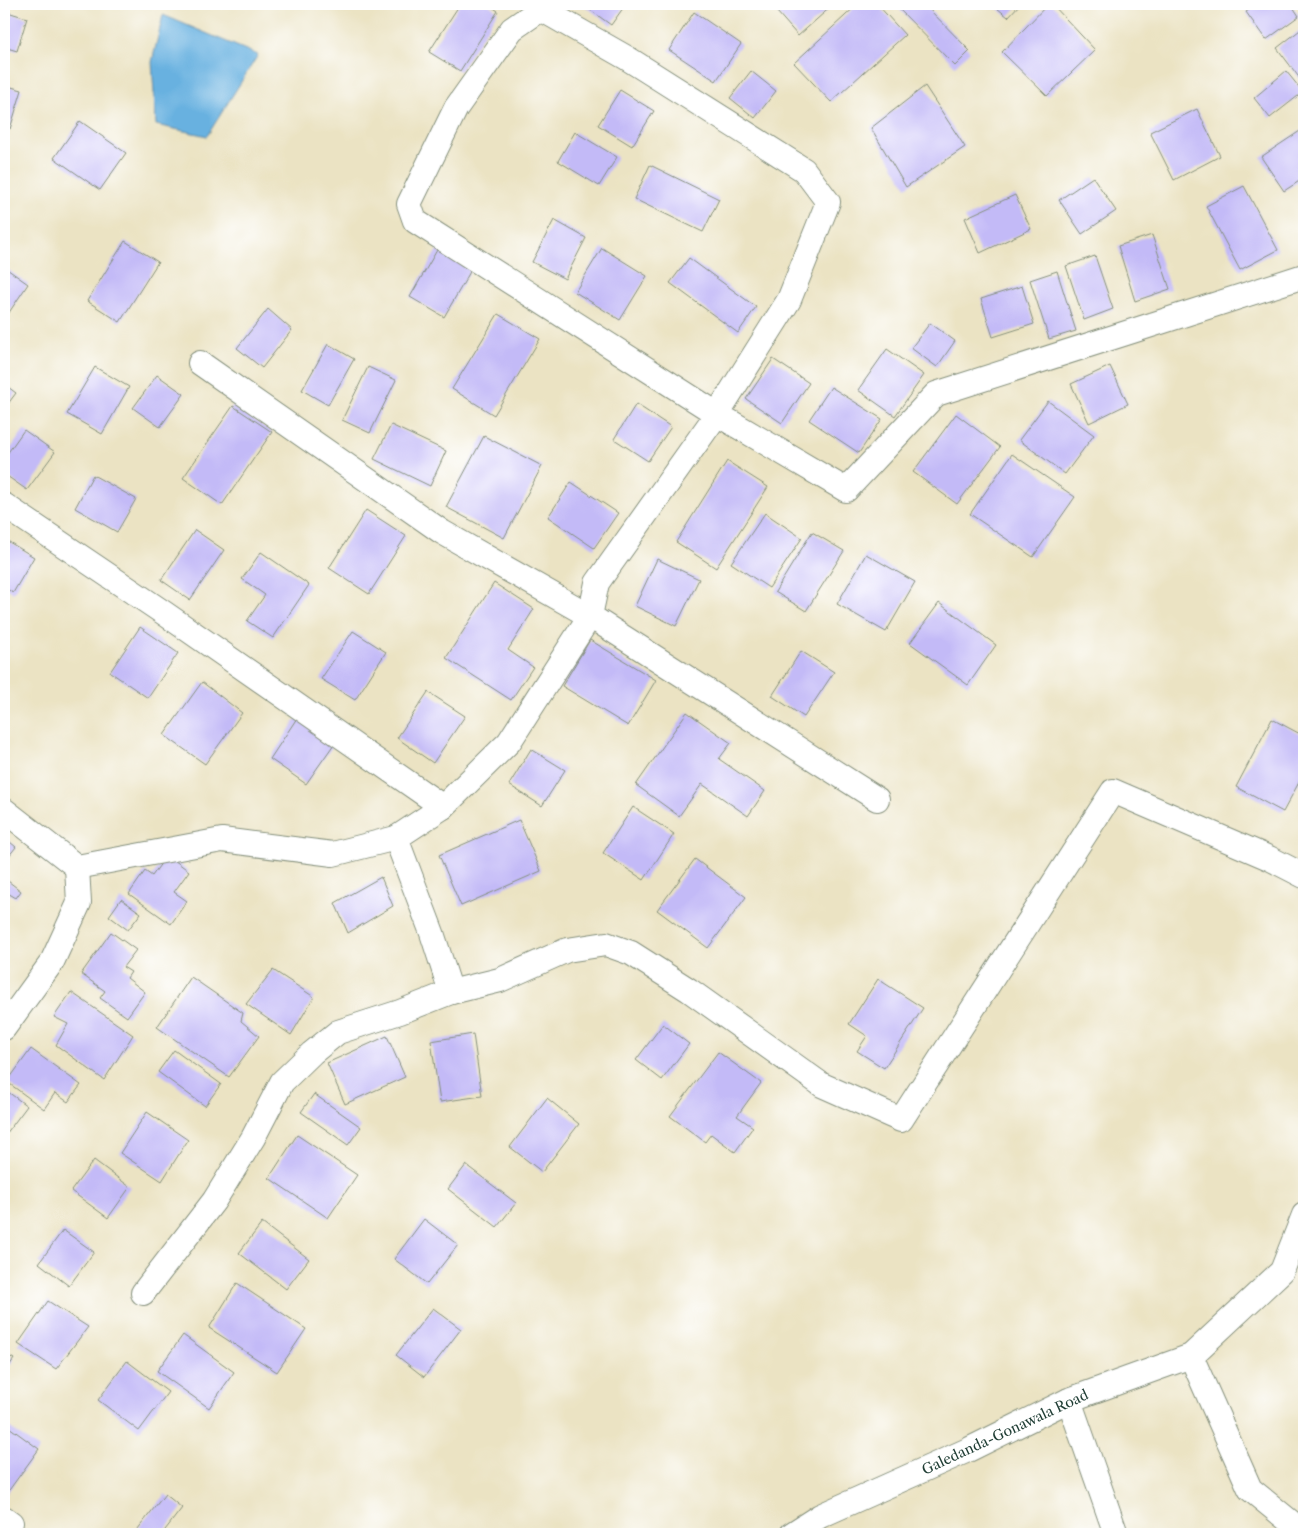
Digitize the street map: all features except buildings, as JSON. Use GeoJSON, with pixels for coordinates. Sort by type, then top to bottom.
{"type":"FeatureCollection","features":[{"type":"Feature","properties":{"kind":"street"},"geometry":{"type":"LineString","coordinates":[[4,810],[77,867],[222,840],[332,854],[396,838],[443,807],[509,742],[590,616],[597,583],[717,414],[789,300],[828,202],[804,170],[627,58],[541,9],[512,29],[456,108],[409,204],[414,221],[717,414],[846,490],[936,394],[1304,276]]}},
{"type":"Feature","properties":{"kind":"street"},"geometry":{"type":"LineString","coordinates":[[200,363],[442,532],[590,616],[877,799]]}},
{"type":"Feature","properties":{"kind":"street"},"geometry":{"type":"LineString","coordinates":[[4,506],[164,613],[443,807]]}},
{"type":"Feature","properties":{"kind":"street"},"geometry":{"type":"LineString","coordinates":[[143,1293],[214,1201],[252,1138],[282,1082],[312,1053],[338,1032],[400,1012],[451,992],[500,980],[567,950],[606,944],[631,953],[689,990],[822,1085],[901,1120],[1113,792],[1269,858],[1304,876]]}},
{"type":"Feature","properties":{"kind":"street"},"geometry":{"type":"LineString","coordinates":[[396,838],[432,933],[451,992]]}},
{"type":"Feature","properties":{"kind":"street"},"geometry":{"type":"LineString","coordinates":[[4,1028],[52,962],[78,903],[77,867]]}},
{"type":"Feature","properties":{"kind":"street","name":"Galedanda-Gonawala Road"},"geometry":{"type":"LineString","coordinates":[[792,1534],[820,1516],[968,1450],[1069,1400],[1191,1356],[1282,1270],[1304,1215]]}},
{"type":"Feature","properties":{"kind":"street"},"geometry":{"type":"LineString","coordinates":[[1191,1356],[1250,1490],[1304,1533]]}},
{"type":"Feature","properties":{"kind":"street"},"geometry":{"type":"LineString","coordinates":[[1069,1400],[1116,1534]]}},
{"type":"Feature","properties":{"kind":"water"},"geometry":{"type":"Polygon","coordinates":[[[163,15],[258,55],[207,136],[156,125],[152,62],[163,15]]]}}]}
